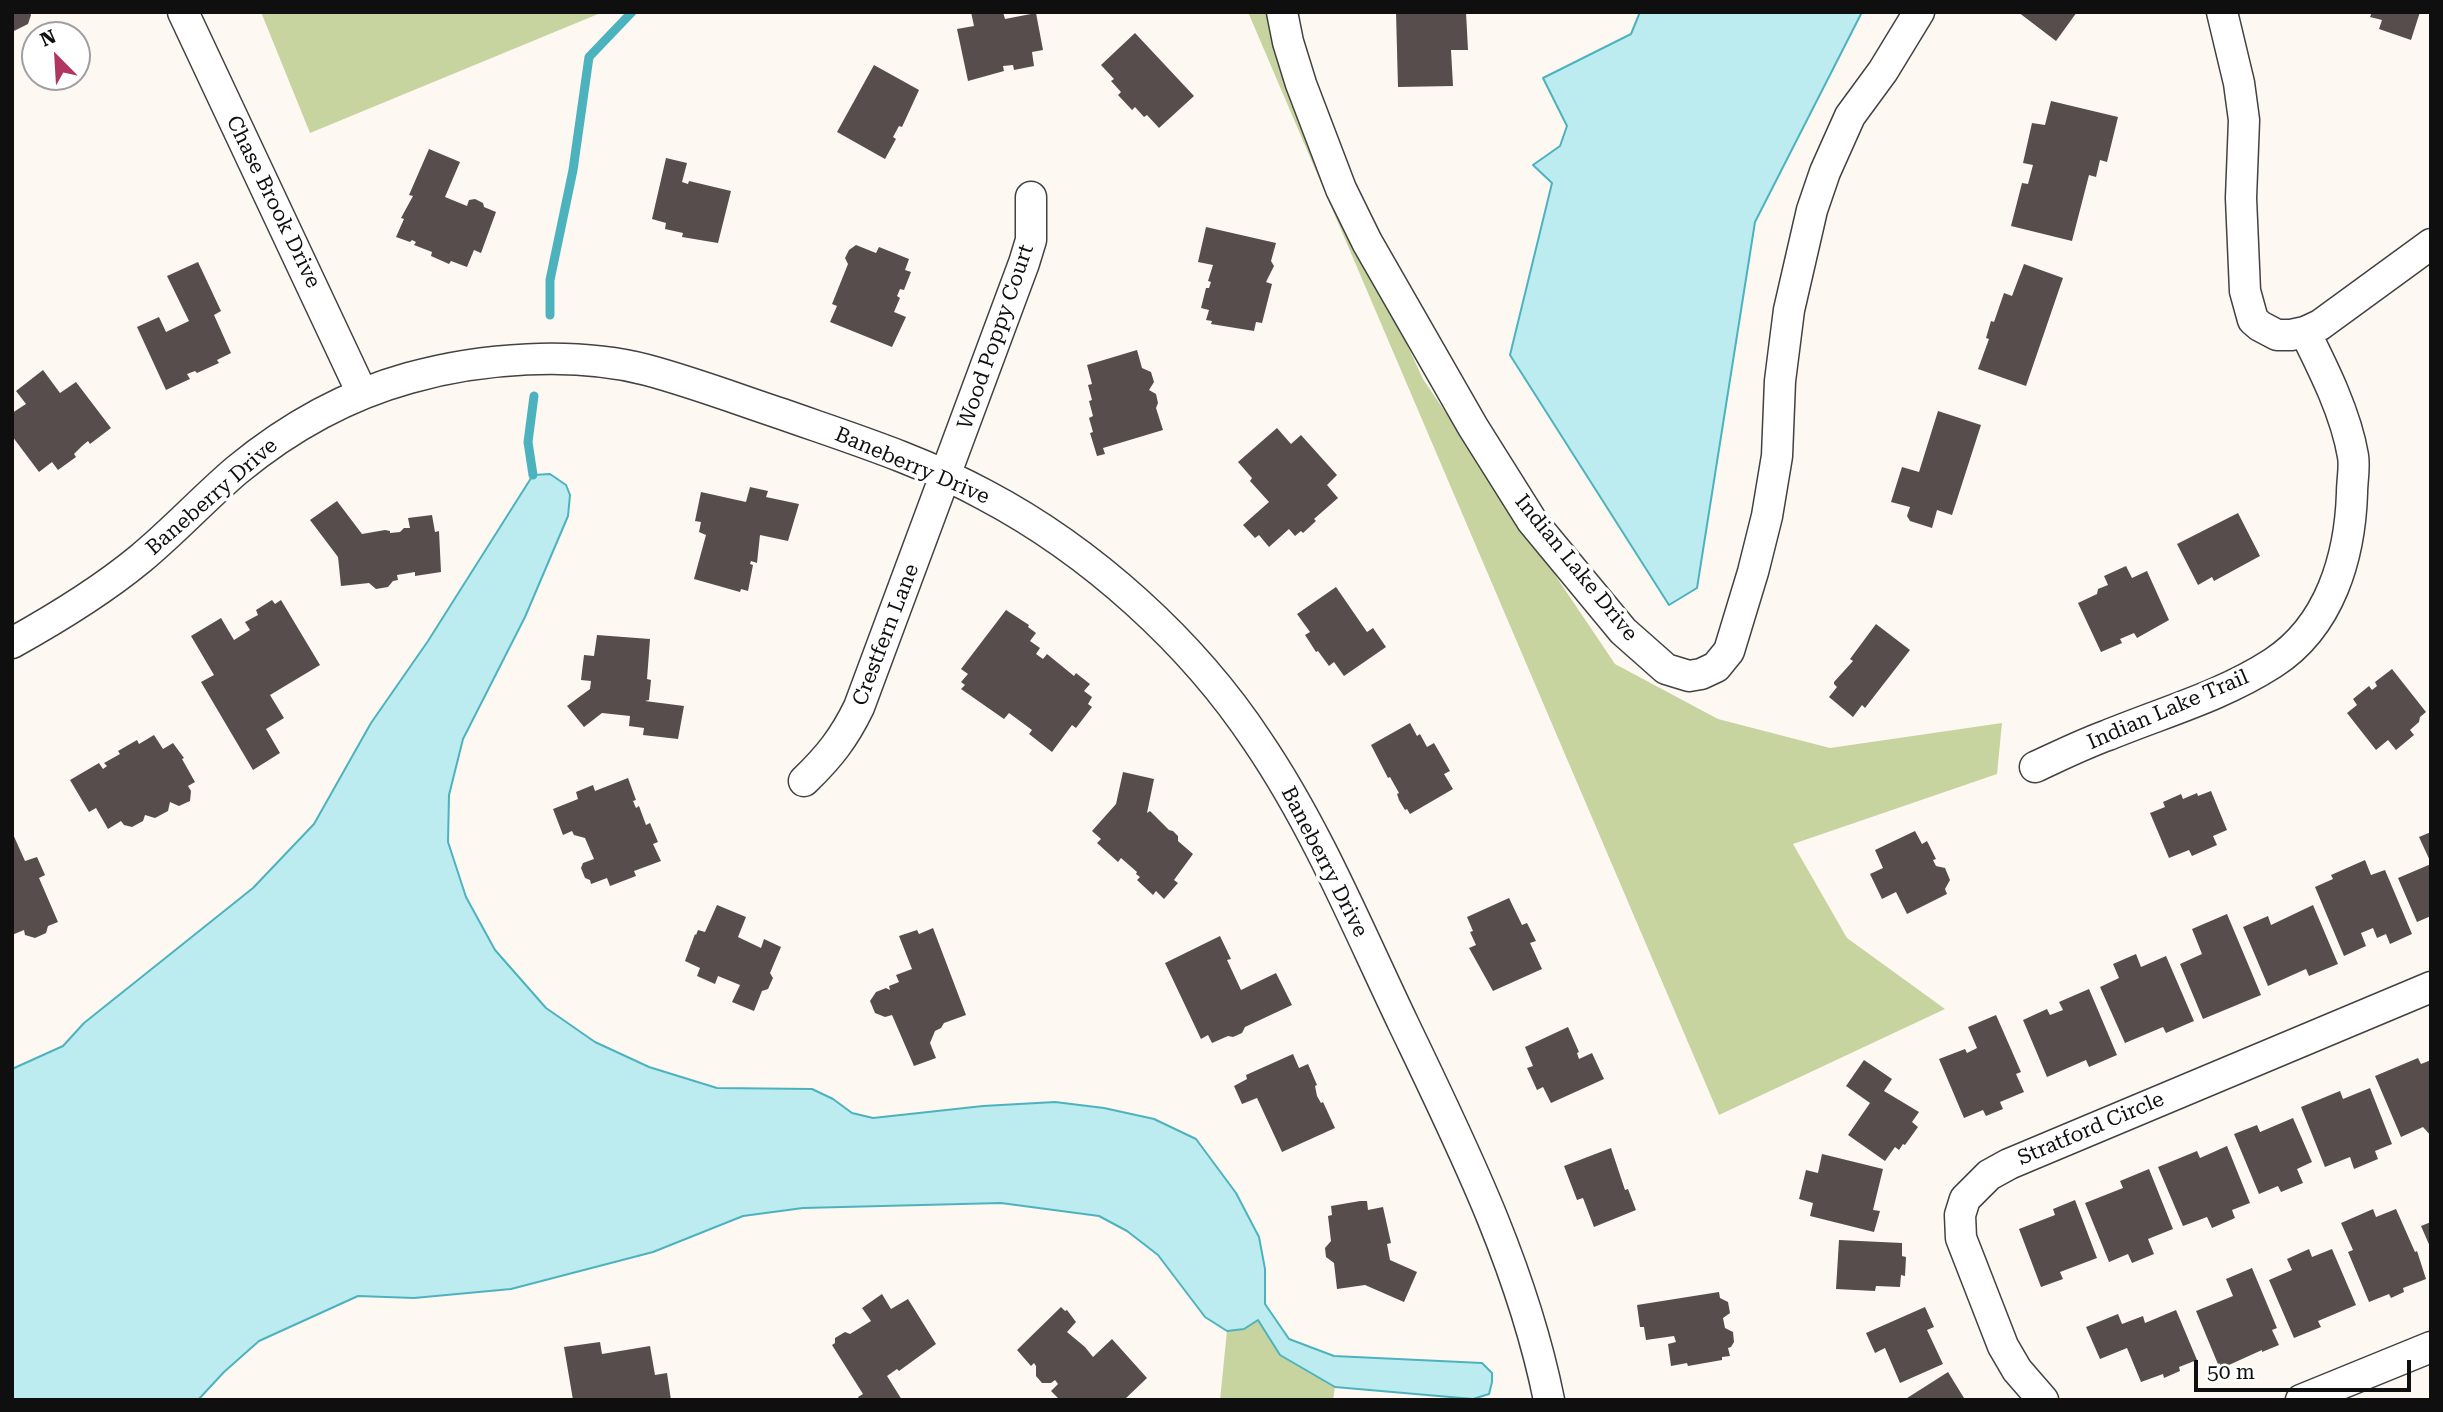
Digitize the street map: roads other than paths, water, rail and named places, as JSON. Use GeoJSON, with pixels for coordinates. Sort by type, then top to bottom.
{"type":"FeatureCollection","features":[{"type":"Feature","properties":{"kind":"street","name":"Chase Brook Drive"},"geometry":{"type":"LineString","coordinates":[[183,12],[362,393]]}},
{"type":"Feature","properties":{"kind":"street","name":"Indian Lake Drive"},"geometry":{"type":"LineString","coordinates":[[1282,12],[1287,42],[1301,84],[1341,188],[1367,242],[1473,427],[1532,521],[1623,631],[1666,669],[1689,677],[1716,667],[1730,651],[1753,572],[1767,516],[1777,456],[1780,381],[1789,310],[1812,210],[1825,172],[1850,116],[1883,71],[1919,12]]}},
{"type":"Feature","properties":{"kind":"street"},"geometry":{"type":"LineString","coordinates":[[2222,12],[2239,83],[2244,120],[2241,198],[2245,291],[2253,320],[2277,335],[2305,332],[2320,325],[2431,244]]}},
{"type":"Feature","properties":{"kind":"street","name":"Wood Poppy Court"},"geometry":{"type":"LineString","coordinates":[[947,476],[1031,240],[1031,197]]}},
{"type":"Feature","properties":{"kind":"street","name":"Indian Lake Trail"},"geometry":{"type":"LineString","coordinates":[[2035,767],[2106,736],[2221,692],[2274,663],[2298,643],[2320,614],[2339,578],[2351,525],[2353,457],[2331,384],[2305,332]]}},
{"type":"Feature","properties":{"kind":"street","name":"Baneberry Drive"},"geometry":{"type":"LineString","coordinates":[[12,643],[95,593],[140,559],[236,471],[319,412],[362,393],[414,376],[492,362],[560,358],[644,369],[884,450],[988,496],[1032,522],[1085,559],[1154,619],[1201,667],[1237,710],[1260,744],[1323,855],[1480,1183],[1535,1336],[1549,1400]]}},
{"type":"Feature","properties":{"kind":"street","name":"Crestfern Lane"},"geometry":{"type":"LineString","coordinates":[[804,781],[845,736],[859,707],[947,476]]}},
{"type":"Feature","properties":{"kind":"street","name":"Stratford Circle"},"geometry":{"type":"LineString","coordinates":[[2043,1400],[2017,1370],[2003,1346],[1961,1238],[1960,1215],[1965,1199],[1975,1186],[2009,1164],[2431,987]]}},
{"type":"Feature","properties":{"kind":"street"},"geometry":{"type":"LineString","coordinates":[[2301,1400],[2431,1347]]}},
{"type":"Feature","properties":{"kind":"water"},"geometry":{"type":"Polygon","coordinates":[[[1640,12],[1862,12],[1755,222],[1697,588],[1669,605],[1510,355],[1552,183],[1533,165],[1560,146],[1567,126],[1543,78],[1631,34],[1640,12]]]}},
{"type":"Feature","properties":{"kind":"water"},"geometry":{"type":"Polygon","coordinates":[[[550,474],[566,485],[570,495],[568,516],[525,617],[463,739],[449,795],[448,842],[466,897],[495,950],[546,1008],[595,1042],[649,1067],[717,1088],[812,1089],[833,1099],[852,1113],[873,1118],[983,1106],[1055,1102],[1104,1108],[1154,1119],[1196,1139],[1236,1193],[1259,1237],[1265,1269],[1265,1304],[1289,1339],[1334,1356],[1482,1363],[1492,1373],[1489,1394],[1473,1399],[1335,1387],[1280,1355],[1258,1320],[1244,1329],[1227,1331],[1205,1317],[1158,1255],[1127,1231],[1099,1216],[1001,1203],[803,1208],[743,1216],[653,1252],[511,1289],[414,1298],[358,1296],[259,1341],[198,1400],[12,1400],[12,1069],[63,1046],[84,1023],[253,888],[314,824],[371,723],[428,641],[533,475],[550,474]]]}},
{"type":"Feature","properties":{"kind":"waterway"},"geometry":{"type":"LineString","coordinates":[[550,315],[550,280],[573,170],[589,57],[632,12]]}},
{"type":"Feature","properties":{"kind":"waterway"},"geometry":{"type":"LineString","coordinates":[[533,475],[528,442],[534,396]]}}]}
